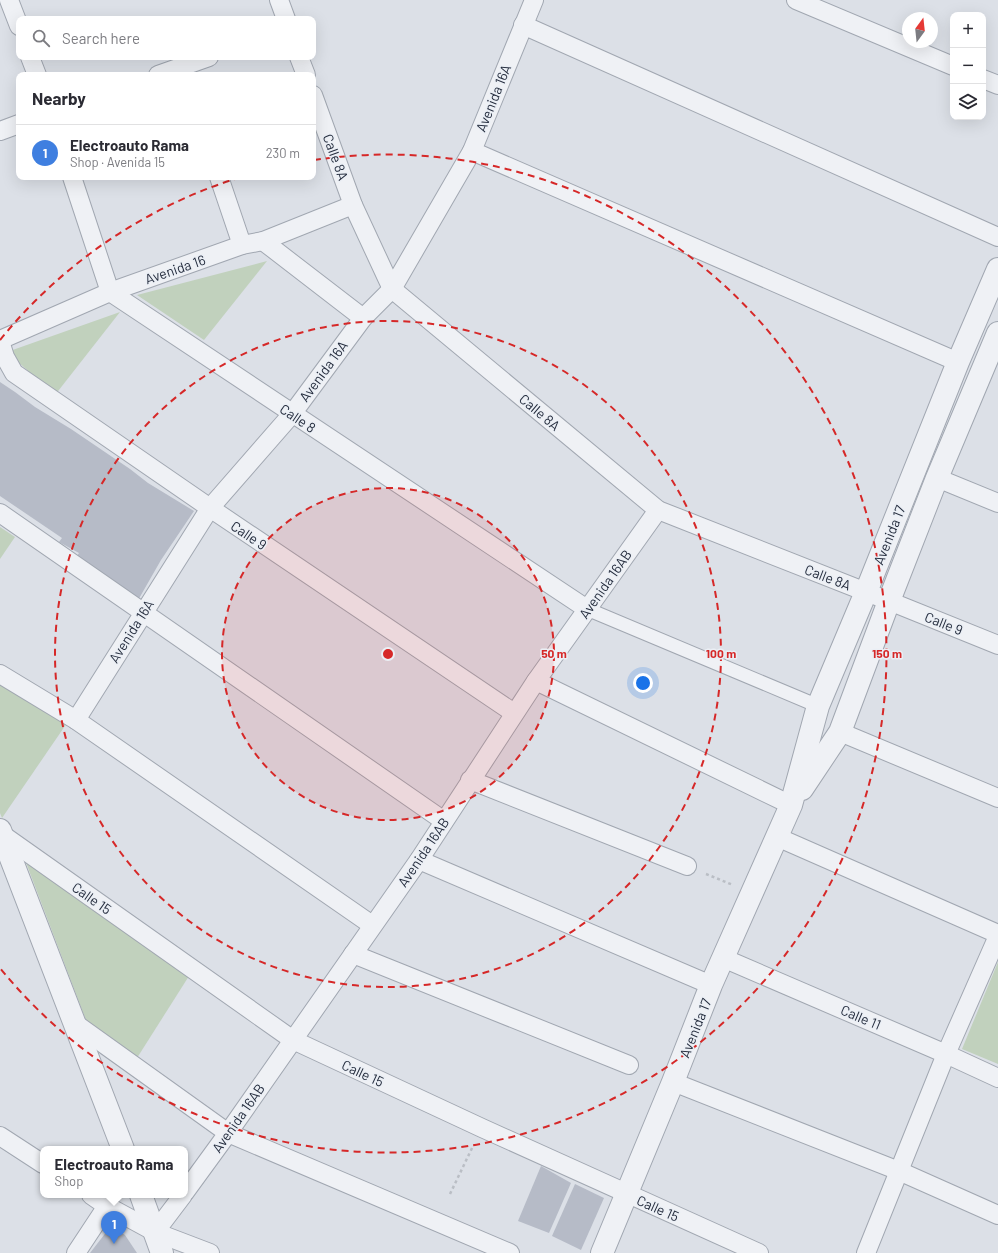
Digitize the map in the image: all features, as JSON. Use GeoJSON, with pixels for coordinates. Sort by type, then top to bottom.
{"type":"FeatureCollection","features":[{"type":"Feature","properties":{"kind":"street"},"geometry":{"type":"LineString","coordinates":[[9,0],[16,18]]}},
{"type":"Feature","properties":{"kind":"street"},"geometry":{"type":"LineString","coordinates":[[279,0],[285,16]]}},
{"type":"Feature","properties":{"kind":"street","name":"Avenida 16A"},"geometry":{"type":"LineString","coordinates":[[76,720],[210,508],[292,414],[363,318],[392,289],[472,151],[534,0]]}},
{"type":"Feature","properties":{"kind":"street"},"geometry":{"type":"LineString","coordinates":[[796,0],[950,65]]}},
{"type":"Feature","properties":{"kind":"street"},"geometry":{"type":"LineString","coordinates":[[523,25],[998,237]]}},
{"type":"Feature","properties":{"kind":"street"},"geometry":{"type":"LineString","coordinates":[[31,60],[36,72]]}},
{"type":"Feature","properties":{"kind":"street"},"geometry":{"type":"LineString","coordinates":[[183,71],[203,60]]}},
{"type":"Feature","properties":{"kind":"street"},"geometry":{"type":"LineString","coordinates":[[300,60],[305,72]]}},
{"type":"Feature","properties":{"kind":"street"},"geometry":{"type":"LineString","coordinates":[[986,80],[998,85]]}},
{"type":"Feature","properties":{"kind":"street","name":"Calle 8A"},"geometry":{"type":"LineString","coordinates":[[316,103],[353,205],[392,289],[658,510],[889,601]]}},
{"type":"Feature","properties":{"kind":"street"},"geometry":{"type":"LineString","coordinates":[[0,131],[16,125]]}},
{"type":"Feature","properties":{"kind":"street"},"geometry":{"type":"LineString","coordinates":[[472,151],[958,362]]}},
{"type":"Feature","properties":{"kind":"street"},"geometry":{"type":"LineString","coordinates":[[73,180],[110,292]]}},
{"type":"Feature","properties":{"kind":"street"},"geometry":{"type":"LineString","coordinates":[[220,180],[242,246]]}},
{"type":"Feature","properties":{"kind":"street","name":"Avenida 16"},"geometry":{"type":"LineString","coordinates":[[0,341],[110,292],[242,246],[263,241],[353,205]]}},
{"type":"Feature","properties":{"kind":"street"},"geometry":{"type":"LineString","coordinates":[[263,241],[363,318]]}},
{"type":"Feature","properties":{"kind":"street","name":"Avenida 17"},"geometry":{"type":"LineString","coordinates":[[602,1253],[674,1082],[723,958],[791,805],[818,706],[866,592],[958,362],[998,269]]}},
{"type":"Feature","properties":{"kind":"street","name":"Calle 8"},"geometry":{"type":"LineString","coordinates":[[110,292],[587,609]]}},
{"type":"Feature","properties":{"kind":"street","name":"Calle 9"},"geometry":{"type":"LineString","coordinates":[[0,341],[5,357],[14,373],[210,508],[514,713]]}},
{"type":"Feature","properties":{"kind":"street","name":"Avenida 17"},"geometry":{"type":"LineString","coordinates":[[791,805],[840,732],[937,478],[996,341]]}},
{"type":"Feature","properties":{"kind":"street"},"geometry":{"type":"LineString","coordinates":[[937,478],[998,503]]}},
{"type":"Feature","properties":{"kind":"street","name":"Avenida 16AB"},"geometry":{"type":"LineString","coordinates":[[188,1188],[419,860],[514,713],[658,510]]}},
{"type":"Feature","properties":{"kind":"street"},"geometry":{"type":"LineString","coordinates":[[0,513],[444,821]]}},
{"type":"Feature","properties":{"kind":"street","name":"Calle 9"},"geometry":{"type":"LineString","coordinates":[[889,601],[998,646]]}},
{"type":"Feature","properties":{"kind":"street"},"geometry":{"type":"LineString","coordinates":[[587,609],[818,706]]}},
{"type":"Feature","properties":{"kind":"street"},"geometry":{"type":"LineString","coordinates":[[0,674],[76,720],[372,925]]}},
{"type":"Feature","properties":{"kind":"street"},"geometry":{"type":"LineString","coordinates":[[536,681],[791,805]]}},
{"type":"Feature","properties":{"kind":"street"},"geometry":{"type":"LineString","coordinates":[[840,732],[998,798]]}},
{"type":"Feature","properties":{"kind":"street"},"geometry":{"type":"LineString","coordinates":[[470,780],[687,866]]}},
{"type":"Feature","properties":{"kind":"street"},"geometry":{"type":"LineString","coordinates":[[0,832],[122,1146]]}},
{"type":"Feature","properties":{"kind":"street","name":"Calle 15"},"geometry":{"type":"LineString","coordinates":[[0,832],[293,1040],[482,1128],[759,1253]]}},
{"type":"Feature","properties":{"kind":"street"},"geometry":{"type":"LineString","coordinates":[[777,838],[998,935],[946,1054],[866,1253]]}},
{"type":"Feature","properties":{"kind":"street"},"geometry":{"type":"LineString","coordinates":[[419,860],[712,985]]}},
{"type":"Feature","properties":{"kind":"street"},"geometry":{"type":"LineString","coordinates":[[353,954],[629,1065]]}},
{"type":"Feature","properties":{"kind":"street","name":"Calle 11"},"geometry":{"type":"LineString","coordinates":[[723,958],[998,1078]]}},
{"type":"Feature","properties":{"kind":"street"},"geometry":{"type":"LineString","coordinates":[[73,1022],[228,1133],[510,1253]]}},
{"type":"Feature","properties":{"kind":"street"},"geometry":{"type":"LineString","coordinates":[[674,1082],[899,1171],[998,1215]]}},
{"type":"Feature","properties":{"kind":"street"},"geometry":{"type":"LineString","coordinates":[[0,1136],[40,1162]]}},
{"type":"Feature","properties":{"kind":"street"},"geometry":{"type":"LineString","coordinates":[[95,1198],[155,1232],[210,1253]]}},
{"type":"Feature","properties":{"kind":"street"},"geometry":{"type":"LineString","coordinates":[[142,1198],[162,1253]]}},
{"type":"Feature","properties":{"kind":"street"},"geometry":{"type":"LineString","coordinates":[[155,1232],[181,1198]]}},
{"type":"Feature","properties":{"kind":"street"},"geometry":{"type":"LineString","coordinates":[[76,1253],[107,1206]]}},
{"type":"Feature","properties":{"kind":"path"},"geometry":{"type":"LineString","coordinates":[[687,866],[752,893]]}},
{"type":"Feature","properties":{"kind":"path"},"geometry":{"type":"LineString","coordinates":[[450,1194],[482,1128]]}},
{"type":"Feature","properties":{"kind":"green space"},"geometry":{"type":"Polygon","coordinates":[[[267,261],[204,340],[137,295],[267,261]]]}},
{"type":"Feature","properties":{"kind":"green space"},"geometry":{"type":"Polygon","coordinates":[[[120,312],[55,395],[7,352],[120,312]]]}},
{"type":"Feature","properties":{"kind":"green space"},"geometry":{"type":"Polygon","coordinates":[[[0,527],[15,537],[0,559],[0,527]]]}},
{"type":"Feature","properties":{"kind":"green space"},"geometry":{"type":"Polygon","coordinates":[[[0,682],[67,723],[2,818],[0,813],[0,682]]]}},
{"type":"Feature","properties":{"kind":"green space"},"geometry":{"type":"Polygon","coordinates":[[[25,860],[189,976],[137,1058],[87,1023],[25,860]]]}},
{"type":"Feature","properties":{"kind":"green space"},"geometry":{"type":"Polygon","coordinates":[[[998,962],[998,1064],[962,1049],[998,962]]]}},
{"type":"Feature","properties":{"kind":"building"},"geometry":{"type":"Polygon","coordinates":[[[0,382],[35,407],[71,429],[130,469],[148,483],[194,511],[161,560],[137,602],[77,556],[79,553],[59,542],[62,538],[0,496],[0,382]]]}},
{"type":"Feature","properties":{"kind":"building"},"geometry":{"type":"Polygon","coordinates":[[[541,1166],[571,1183],[549,1233],[518,1221],[541,1166]]]}},
{"type":"Feature","properties":{"kind":"building"},"geometry":{"type":"Polygon","coordinates":[[[575,1184],[604,1198],[581,1250],[552,1236],[575,1184]]]}},
{"type":"Feature","properties":{"kind":"building"},"geometry":{"type":"Polygon","coordinates":[[[111,1226],[125,1235],[137,1253],[90,1253],[111,1226]]]}},
{"type":"Feature","properties":{"kind":"place","name":"Electroauto Rama"},"geometry":{"type":"Point","coordinates":[114,1244]}}]}
